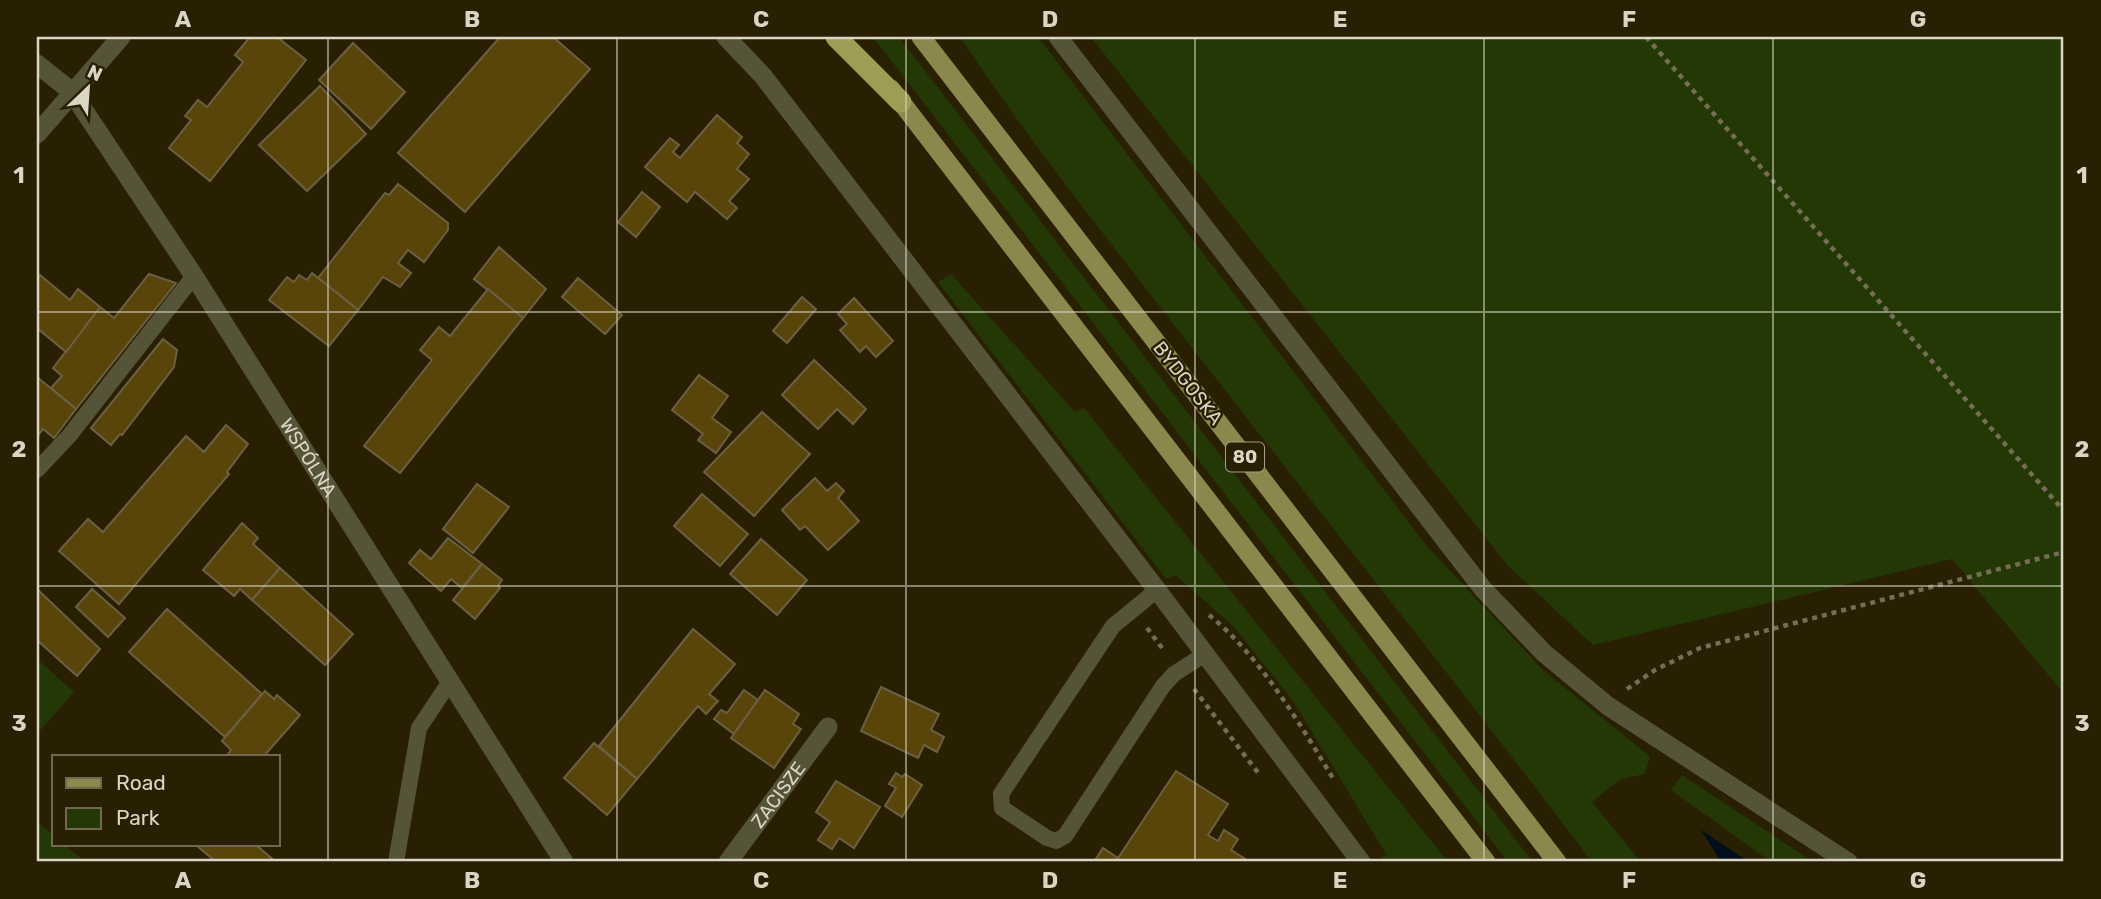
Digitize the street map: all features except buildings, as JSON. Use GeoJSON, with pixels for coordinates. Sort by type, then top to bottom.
{"type":"FeatureCollection","features":[{"type":"Feature","properties":{"kind":"highway"},"geometry":{"type":"LineString","coordinates":[[836,37],[901,102]]}},
{"type":"Feature","properties":{"kind":"main road"},"geometry":{"type":"LineString","coordinates":[[850,37],[1486,862]]}},
{"type":"Feature","properties":{"kind":"main road","name":"BYDGOSKA"},"geometry":{"type":"LineString","coordinates":[[921,37],[1557,862]]}},
{"type":"Feature","properties":{"kind":"street"},"geometry":{"type":"LineString","coordinates":[[37,134],[71,91],[121,37]]}},
{"type":"Feature","properties":{"kind":"street"},"geometry":{"type":"LineString","coordinates":[[726,37],[763,76],[1157,590],[1361,862]]}},
{"type":"Feature","properties":{"kind":"street"},"geometry":{"type":"LineString","coordinates":[[1058,37],[1483,589],[1544,653],[1608,706],[1848,862]]}},
{"type":"Feature","properties":{"kind":"street","name":"WSPÓLNA"},"geometry":{"type":"LineString","coordinates":[[37,64],[71,91],[194,276],[564,862]]}},
{"type":"Feature","properties":{"kind":"street","name":"ZACISZE"},"geometry":{"type":"LineString","coordinates":[[728,862],[828,727]]}},
{"type":"Feature","properties":{"kind":"lane"},"geometry":{"type":"LineString","coordinates":[[37,470],[69,436],[194,276]]}},
{"type":"Feature","properties":{"kind":"lane"},"geometry":{"type":"LineString","coordinates":[[1157,590],[1113,626],[1001,794],[1002,808],[1047,838],[1056,841],[1065,836],[1163,686],[1174,674],[1205,654]]}},
{"type":"Feature","properties":{"kind":"lane"},"geometry":{"type":"LineString","coordinates":[[396,862],[419,728],[449,683]]}},
{"type":"Feature","properties":{"kind":"path"},"geometry":{"type":"LineString","coordinates":[[1646,37],[2064,511]]}},
{"type":"Feature","properties":{"kind":"path"},"geometry":{"type":"LineString","coordinates":[[1608,706],[1625,690],[1655,670],[1700,648],[2064,552]]}},
{"type":"Feature","properties":{"kind":"green space"},"geometry":{"type":"Polygon","coordinates":[[[873,37],[899,37],[1533,862],[1508,862],[873,37]]]}},
{"type":"Feature","properties":{"kind":"green space"},"geometry":{"type":"Polygon","coordinates":[[[960,37],[1038,37],[1426,545],[1544,671],[1650,756],[1645,774],[1621,779],[1592,802],[1641,862],[1592,862],[1078,202],[960,37]]]}},
{"type":"Feature","properties":{"kind":"green space"},"geometry":{"type":"Polygon","coordinates":[[[1091,37],[2064,37],[2064,694],[1952,559],[1593,645],[1508,566],[1091,37]]]}},
{"type":"Feature","properties":{"kind":"green space"},"geometry":{"type":"Polygon","coordinates":[[[951,274],[1075,412],[1084,408],[1448,862],[1382,862],[1380,859],[1386,854],[1293,701],[1233,626],[1175,575],[1166,579],[938,282],[951,274]]]}},
{"type":"Feature","properties":{"kind":"green space"},"geometry":{"type":"Polygon","coordinates":[[[37,659],[74,692],[37,734],[37,659]]]}},
{"type":"Feature","properties":{"kind":"green space"},"geometry":{"type":"Polygon","coordinates":[[[1682,775],[1813,862],[1771,862],[1671,790],[1682,775]]]}},
{"type":"Feature","properties":{"kind":"green space"},"geometry":{"type":"Polygon","coordinates":[[[37,821],[52,834],[52,846],[66,846],[85,862],[37,862],[37,821]]]}},
{"type":"Feature","properties":{"kind":"water"},"geometry":{"type":"Polygon","coordinates":[[[1701,830],[1749,862],[1721,862],[1701,830]]]}}]}
